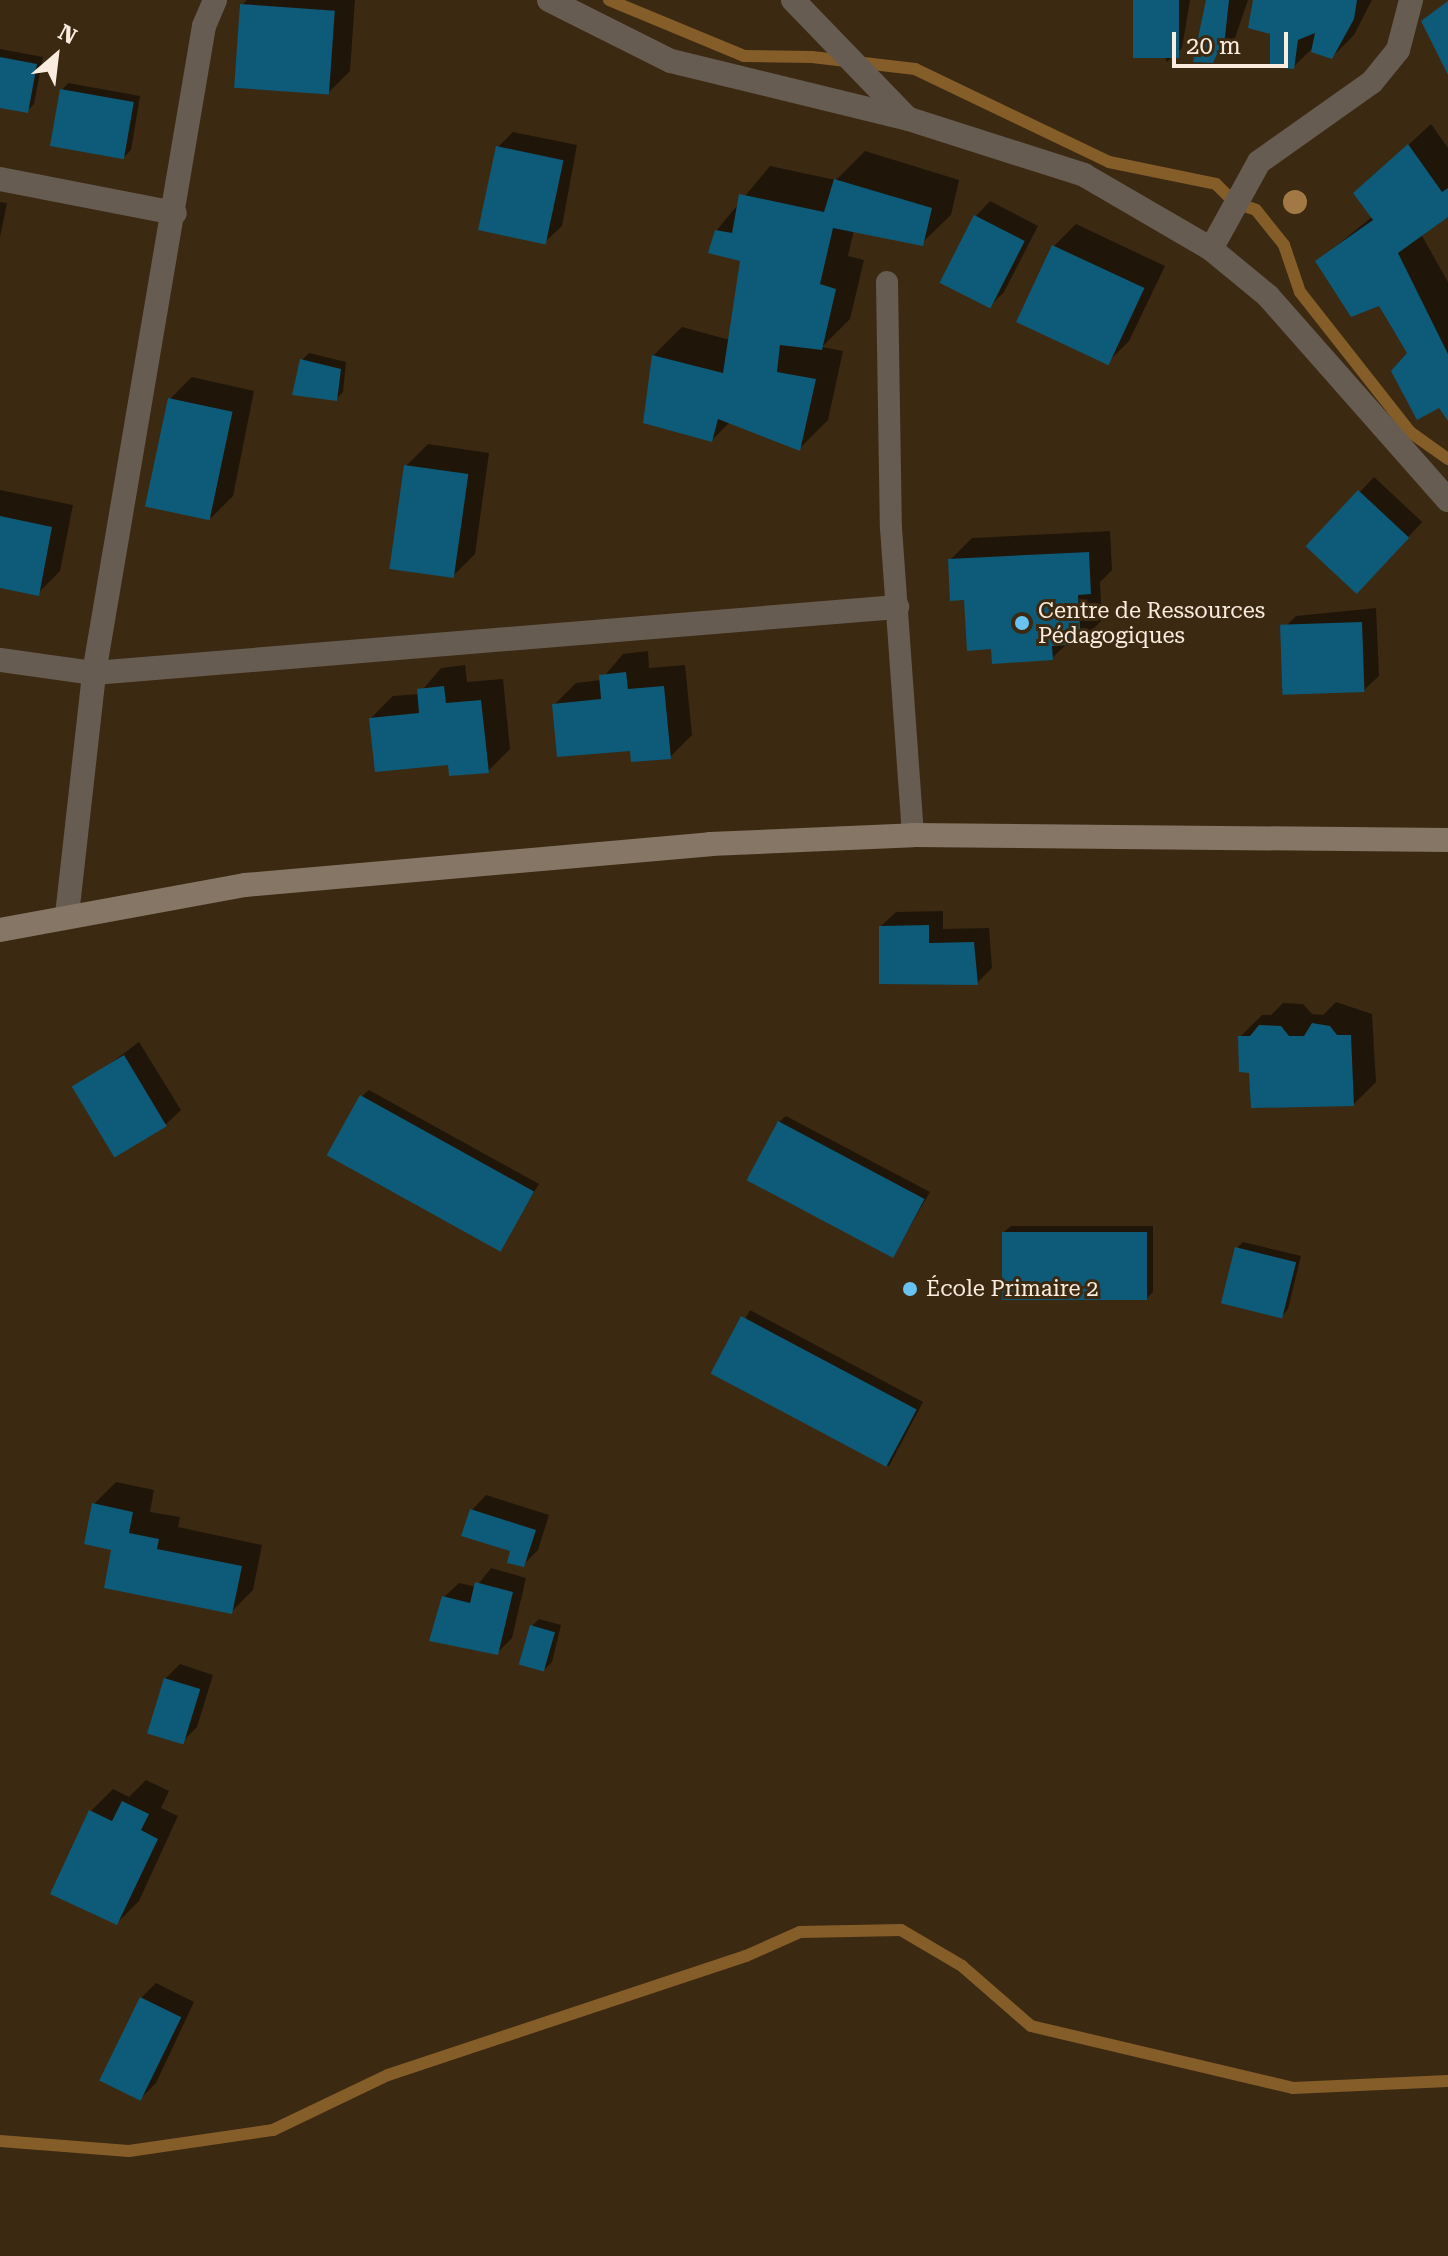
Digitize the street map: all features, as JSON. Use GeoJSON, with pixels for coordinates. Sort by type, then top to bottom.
{"type":"FeatureCollection","features":[{"type":"Feature","properties":{"kind":"main road"},"geometry":{"type":"LineString","coordinates":[[0,930],[67,915],[245,885],[710,844],[913,835],[1448,840]]}},
{"type":"Feature","properties":{"kind":"street"},"geometry":{"type":"LineString","coordinates":[[67,915],[94,673],[175,213],[204,26],[215,0]]}},
{"type":"Feature","properties":{"kind":"street"},"geometry":{"type":"LineString","coordinates":[[549,0],[671,61],[909,119],[1084,175],[1211,249],[1268,296],[1448,500]]}},
{"type":"Feature","properties":{"kind":"street"},"geometry":{"type":"LineString","coordinates":[[793,0],[909,119]]}},
{"type":"Feature","properties":{"kind":"street"},"geometry":{"type":"LineString","coordinates":[[1211,249],[1244,183],[1259,162],[1293,135],[1331,115],[1372,82],[1398,50],[1411,0]]}},
{"type":"Feature","properties":{"kind":"street"},"geometry":{"type":"LineString","coordinates":[[0,179],[175,213]]}},
{"type":"Feature","properties":{"kind":"street"},"geometry":{"type":"LineString","coordinates":[[0,660],[94,673],[897,607]]}},
{"type":"Feature","properties":{"kind":"lane"},"geometry":{"type":"LineString","coordinates":[[887,282],[897,607],[913,835]]}},
{"type":"Feature","properties":{"kind":"building"},"geometry":{"type":"Polygon","coordinates":[[[1133,0],[1179,0],[1179,58],[1133,58],[1133,0]]]}},
{"type":"Feature","properties":{"kind":"building"},"geometry":{"type":"Polygon","coordinates":[[[1206,0],[1229,0],[1225,37],[1213,63],[1193,62],[1206,0]]]}},
{"type":"Feature","properties":{"kind":"building"},"geometry":{"type":"Polygon","coordinates":[[[1253,0],[1357,0],[1354,19],[1332,59],[1311,52],[1315,33],[1298,40],[1294,69],[1270,67],[1270,34],[1248,28],[1253,0]]]}},
{"type":"Feature","properties":{"kind":"building"},"geometry":{"type":"Polygon","coordinates":[[[1448,1],[1448,75],[1421,21],[1448,1]]]}},
{"type":"Feature","properties":{"kind":"building"},"geometry":{"type":"Polygon","coordinates":[[[240,4],[335,11],[329,94],[234,88],[240,4]]]}},
{"type":"Feature","properties":{"kind":"building"},"geometry":{"type":"Polygon","coordinates":[[[0,57],[37,64],[28,113],[0,108],[0,57]]]}},
{"type":"Feature","properties":{"kind":"building"},"geometry":{"type":"Polygon","coordinates":[[[60,89],[134,102],[124,159],[50,146],[60,89]]]}},
{"type":"Feature","properties":{"kind":"building"},"geometry":{"type":"Polygon","coordinates":[[[1408,144],[1442,192],[1448,188],[1448,217],[1398,253],[1448,354],[1448,421],[1439,408],[1417,420],[1391,371],[1407,353],[1379,306],[1351,317],[1315,261],[1373,220],[1353,193],[1408,144]]]}},
{"type":"Feature","properties":{"kind":"building"},"geometry":{"type":"Polygon","coordinates":[[[496,146],[563,160],[546,244],[478,230],[496,146]]]}},
{"type":"Feature","properties":{"kind":"building"},"geometry":{"type":"Polygon","coordinates":[[[834,179],[932,208],[923,246],[833,228],[820,284],[836,289],[822,350],[780,345],[777,372],[816,379],[800,451],[718,419],[712,442],[643,423],[652,355],[723,373],[740,261],[708,253],[715,230],[732,233],[739,194],[824,212],[834,179]]]}},
{"type":"Feature","properties":{"kind":"building"},"geometry":{"type":"Polygon","coordinates":[[[974,215],[1025,241],[990,309],[939,283],[974,215]]]}},
{"type":"Feature","properties":{"kind":"building"},"geometry":{"type":"Polygon","coordinates":[[[1052,245],[1144,288],[1109,365],[1016,322],[1052,245]]]}},
{"type":"Feature","properties":{"kind":"building"},"geometry":{"type":"Polygon","coordinates":[[[300,359],[341,369],[337,401],[292,395],[300,359]]]}},
{"type":"Feature","properties":{"kind":"building"},"geometry":{"type":"Polygon","coordinates":[[[168,398],[233,412],[209,520],[145,507],[168,398]]]}},
{"type":"Feature","properties":{"kind":"building"},"geometry":{"type":"Polygon","coordinates":[[[404,465],[468,474],[454,578],[389,569],[404,465]]]}},
{"type":"Feature","properties":{"kind":"building"},"geometry":{"type":"Polygon","coordinates":[[[1358,490],[1409,538],[1357,594],[1305,546],[1358,490]]]}},
{"type":"Feature","properties":{"kind":"building"},"geometry":{"type":"Polygon","coordinates":[[[0,516],[52,527],[39,596],[0,588],[0,516]]]}},
{"type":"Feature","properties":{"kind":"building","name":"Centre de Ressources Pédagogiques"},"geometry":{"type":"Polygon","coordinates":[[[1089,552],[1091,594],[1078,595],[1081,644],[1052,646],[1053,660],[992,664],[991,649],[967,651],[964,600],[950,601],[948,559],[1089,552]]]}},
{"type":"Feature","properties":{"kind":"building"},"geometry":{"type":"Polygon","coordinates":[[[1362,622],[1364,692],[1282,695],[1280,625],[1362,622]]]}},
{"type":"Feature","properties":{"kind":"building"},"geometry":{"type":"Polygon","coordinates":[[[626,672],[628,689],[664,686],[671,759],[631,762],[630,751],[557,757],[552,704],[601,699],[599,675],[626,672]]]}},
{"type":"Feature","properties":{"kind":"building"},"geometry":{"type":"Polygon","coordinates":[[[444,686],[446,703],[481,700],[489,773],[449,776],[448,765],[375,772],[369,718],[419,713],[417,689],[444,686]]]}},
{"type":"Feature","properties":{"kind":"building"},"geometry":{"type":"Polygon","coordinates":[[[929,925],[929,943],[974,942],[978,985],[879,984],[879,926],[929,925]]]}},
{"type":"Feature","properties":{"kind":"building"},"geometry":{"type":"Polygon","coordinates":[[[1312,1023],[1330,1026],[1337,1035],[1351,1035],[1354,1106],[1251,1108],[1249,1073],[1239,1072],[1238,1036],[1250,1036],[1259,1025],[1281,1026],[1289,1036],[1304,1036],[1312,1023]]]}},
{"type":"Feature","properties":{"kind":"building"},"geometry":{"type":"Polygon","coordinates":[[[124,1055],[167,1126],[114,1158],[72,1086],[124,1055]]]}},
{"type":"Feature","properties":{"kind":"building"},"geometry":{"type":"Polygon","coordinates":[[[360,1095],[534,1191],[501,1252],[327,1155],[360,1095]]]}},
{"type":"Feature","properties":{"kind":"building"},"geometry":{"type":"Polygon","coordinates":[[[778,1121],[925,1199],[893,1258],[747,1180],[778,1121]]]}},
{"type":"Feature","properties":{"kind":"building"},"geometry":{"type":"Polygon","coordinates":[[[1002,1232],[1147,1232],[1147,1300],[1002,1300],[1002,1232]]]}},
{"type":"Feature","properties":{"kind":"building"},"geometry":{"type":"Polygon","coordinates":[[[1235,1247],[1296,1262],[1282,1319],[1221,1303],[1235,1247]]]}},
{"type":"Feature","properties":{"kind":"building"},"geometry":{"type":"Polygon","coordinates":[[[741,1316],[917,1409],[886,1467],[710,1373],[741,1316]]]}},
{"type":"Feature","properties":{"kind":"building"},"geometry":{"type":"Polygon","coordinates":[[[92,1503],[133,1512],[129,1533],[159,1539],[157,1549],[242,1566],[232,1614],[104,1588],[111,1550],[84,1544],[92,1503]]]}},
{"type":"Feature","properties":{"kind":"building"},"geometry":{"type":"Polygon","coordinates":[[[470,1509],[536,1530],[524,1567],[507,1563],[510,1551],[461,1536],[470,1509]]]}},
{"type":"Feature","properties":{"kind":"building"},"geometry":{"type":"Polygon","coordinates":[[[475,1582],[513,1592],[498,1655],[429,1641],[442,1596],[470,1603],[475,1582]]]}},
{"type":"Feature","properties":{"kind":"building"},"geometry":{"type":"Polygon","coordinates":[[[530,1625],[555,1632],[544,1672],[519,1664],[530,1625]]]}},
{"type":"Feature","properties":{"kind":"building"},"geometry":{"type":"Polygon","coordinates":[[[164,1678],[200,1689],[183,1745],[147,1733],[164,1678]]]}},
{"type":"Feature","properties":{"kind":"building"},"geometry":{"type":"Polygon","coordinates":[[[122,1801],[149,1814],[141,1830],[158,1839],[117,1925],[50,1894],[89,1810],[112,1821],[122,1801]]]}},
{"type":"Feature","properties":{"kind":"building"},"geometry":{"type":"Polygon","coordinates":[[[140,1997],[181,2017],[141,2101],[99,2081],[140,1997]]]}},
{"type":"Feature","properties":{"kind":"waterway"},"geometry":{"type":"LineString","coordinates":[[609,0],[744,56],[812,57],[915,69],[1109,162],[1216,184],[1235,203],[1256,210],[1284,245],[1300,292],[1410,432],[1448,459]]}},
{"type":"Feature","properties":{"kind":"waterway"},"geometry":{"type":"LineString","coordinates":[[0,2141],[129,2151],[273,2130],[388,2075],[746,1956],[800,1932],[901,1930],[962,1966],[1031,2026],[1293,2088],[1448,2081]]}},
{"type":"Feature","properties":{"kind":"place","name":"Centre de Ressources Pédagogiques"},"geometry":{"type":"Point","coordinates":[1022,623]}},
{"type":"Feature","properties":{"kind":"place","name":"École Primaire 2"},"geometry":{"type":"Point","coordinates":[910,1289]}}]}
